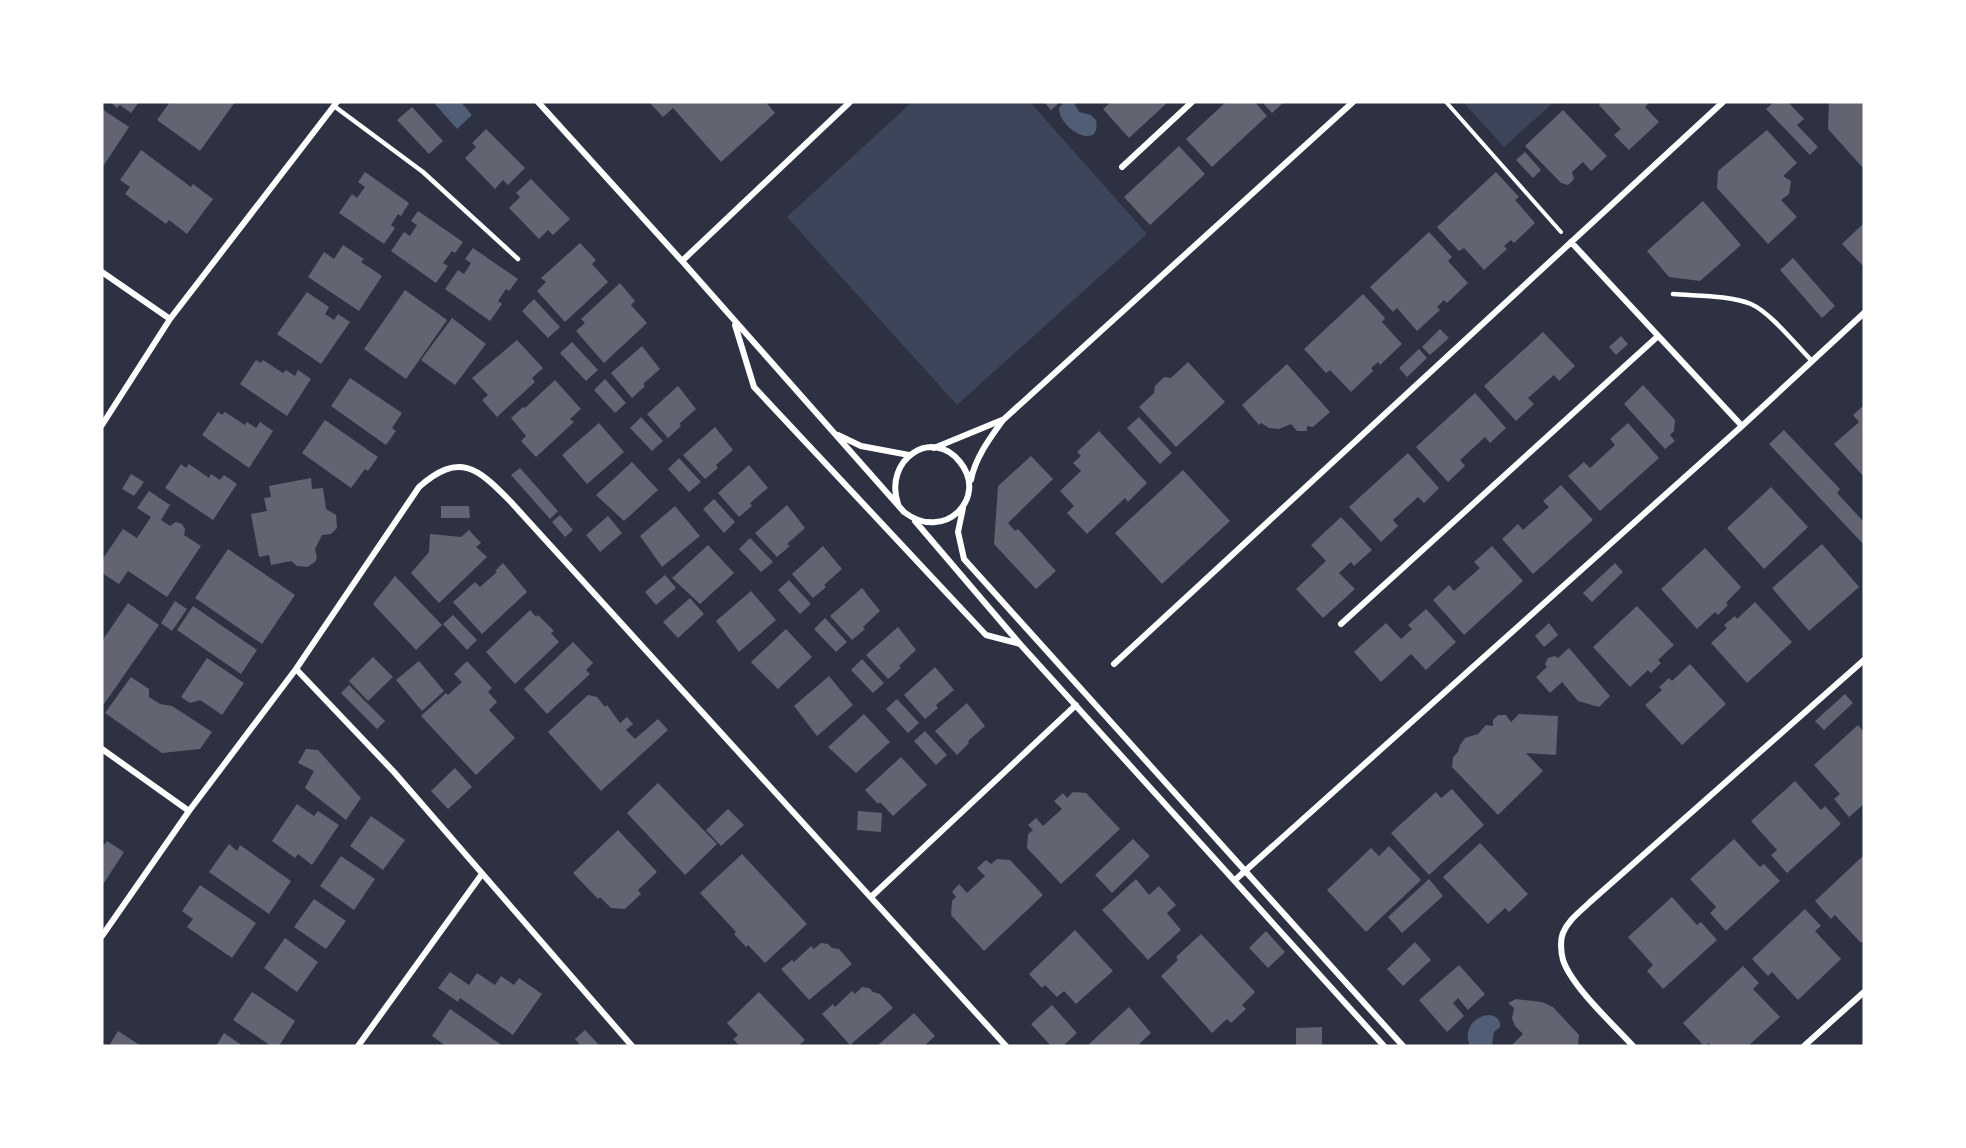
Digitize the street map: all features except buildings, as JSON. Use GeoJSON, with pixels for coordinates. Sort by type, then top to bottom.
{"type":"FeatureCollection","features":[{"type":"Feature","properties":{"kind":"street"},"geometry":{"type":"LineString","coordinates":[[538,102],[834,434],[913,518],[1020,644],[1386,1046],[1396,1038]]}},
{"type":"Feature","properties":{"kind":"street"},"geometry":{"type":"LineString","coordinates":[[682,261],[850,102]]}},
{"type":"Feature","properties":{"kind":"street"},"geometry":{"type":"LineString","coordinates":[[1122,166],[1192,102]]}},
{"type":"Feature","properties":{"kind":"street"},"geometry":{"type":"LineString","coordinates":[[1353,102],[1003,420],[988,441],[973,469],[958,532],[964,560],[1403,1046]]}},
{"type":"Feature","properties":{"kind":"street"},"geometry":{"type":"LineString","coordinates":[[1114,664],[1723,102]]}},
{"type":"Feature","properties":{"kind":"street"},"geometry":{"type":"LineString","coordinates":[[102,424],[170,319],[335,104]]}},
{"type":"Feature","properties":{"kind":"street"},"geometry":{"type":"LineString","coordinates":[[1571,242],[1742,426]]}},
{"type":"Feature","properties":{"kind":"street"},"geometry":{"type":"LineString","coordinates":[[102,272],[170,319]]}},
{"type":"Feature","properties":{"kind":"street"},"geometry":{"type":"LineString","coordinates":[[1235,880],[1742,426],[1864,313]]}},
{"type":"Feature","properties":{"kind":"street"},"geometry":{"type":"LineString","coordinates":[[734,322],[754,387],[987,635],[1020,644]]}},
{"type":"Feature","properties":{"kind":"street"},"geometry":{"type":"LineString","coordinates":[[1341,624],[1657,337]]}},
{"type":"Feature","properties":{"kind":"street"},"geometry":{"type":"LineString","coordinates":[[898,504],[894,493],[896,472],[909,455],[934,448],[1003,420]]}},
{"type":"Feature","properties":{"kind":"street"},"geometry":{"type":"LineString","coordinates":[[834,434],[861,446],[909,455]]}},
{"type":"Feature","properties":{"kind":"street"},"geometry":{"type":"LineString","coordinates":[[934,448],[953,454],[960,461],[968,479],[969,488]]}},
{"type":"Feature","properties":{"kind":"street"},"geometry":{"type":"LineString","coordinates":[[102,936],[189,812],[296,669],[419,488],[443,469],[455,466],[467,468],[494,484],[1006,1046]]}},
{"type":"Feature","properties":{"kind":"street"},"geometry":{"type":"LineString","coordinates":[[913,518],[931,524],[940,522],[949,519],[963,506]]}},
{"type":"Feature","properties":{"kind":"street"},"geometry":{"type":"LineString","coordinates":[[1633,1046],[1571,974],[1563,960],[1561,946],[1563,934],[1572,920],[1585,907],[1864,660]]}},
{"type":"Feature","properties":{"kind":"street"},"geometry":{"type":"LineString","coordinates":[[296,669],[394,772],[632,1046]]}},
{"type":"Feature","properties":{"kind":"street"},"geometry":{"type":"LineString","coordinates":[[871,897],[1076,705]]}},
{"type":"Feature","properties":{"kind":"street"},"geometry":{"type":"LineString","coordinates":[[102,748],[189,812]]}},
{"type":"Feature","properties":{"kind":"street"},"geometry":{"type":"LineString","coordinates":[[358,1046],[482,874]]}},
{"type":"Feature","properties":{"kind":"street"},"geometry":{"type":"LineString","coordinates":[[1804,1046],[1864,993]]}},
{"type":"Feature","properties":{"kind":"lane"},"geometry":{"type":"LineString","coordinates":[[335,104],[423,172],[518,259]]}},
{"type":"Feature","properties":{"kind":"lane"},"geometry":{"type":"LineString","coordinates":[[1673,294],[1740,300],[1753,305],[1763,311],[1812,361]]}},
{"type":"Feature","properties":{"kind":"path"},"geometry":{"type":"LineString","coordinates":[[1446,102],[1571,242]]}},
{"type":"Feature","properties":{"kind":"shaded area"},"geometry":{"type":"Polygon","coordinates":[[[437,102],[461,102],[472,115],[457,129],[435,104],[437,102]]]}},
{"type":"Feature","properties":{"kind":"shaded area"},"geometry":{"type":"Polygon","coordinates":[[[912,102],[1030,102],[1147,234],[957,405],[787,217],[912,102]]]}},
{"type":"Feature","properties":{"kind":"shaded area"},"geometry":{"type":"Polygon","coordinates":[[[1064,102],[1074,103],[1079,112],[1091,115],[1096,120],[1096,130],[1093,135],[1080,134],[1066,124],[1059,108],[1064,102]]]}},
{"type":"Feature","properties":{"kind":"shaded area"},"geometry":{"type":"Polygon","coordinates":[[[1463,102],[1554,102],[1504,147],[1463,102]]]}},
{"type":"Feature","properties":{"kind":"shaded area"},"geometry":{"type":"Polygon","coordinates":[[[1489,1015],[1498,1018],[1500,1022],[1500,1027],[1494,1032],[1492,1045],[1470,1046],[1468,1035],[1471,1025],[1478,1018],[1489,1015]]]}}]}
